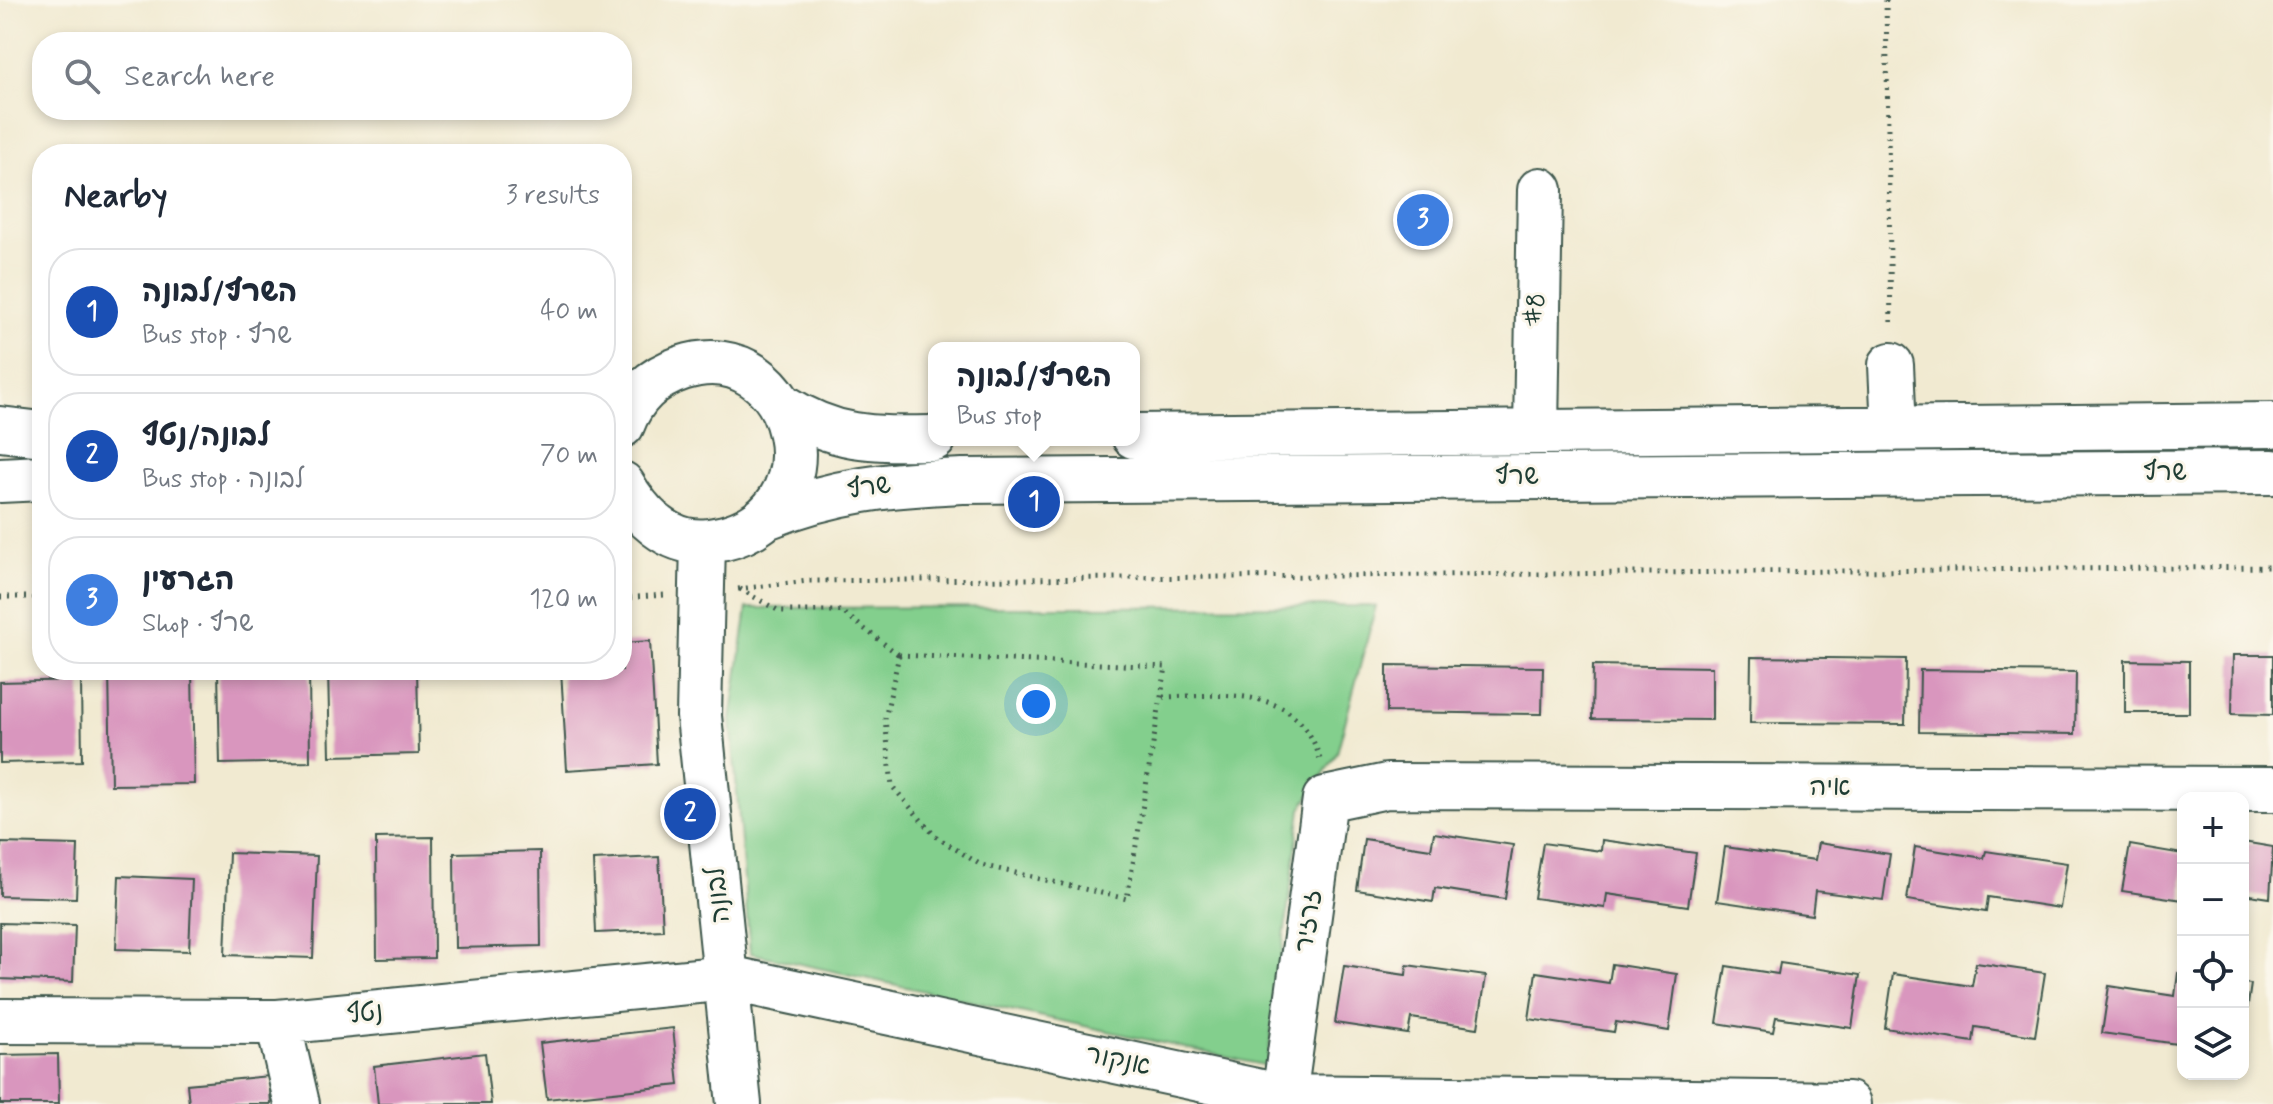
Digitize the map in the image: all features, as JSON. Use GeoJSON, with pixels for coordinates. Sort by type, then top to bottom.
{"type":"FeatureCollection","features":[{"type":"Feature","properties":{"kind":"street","name":"#8"},"geometry":{"type":"LineString","coordinates":[[1536,430],[1540,190]]}},
{"type":"Feature","properties":{"kind":"street"},"geometry":{"type":"LineString","coordinates":[[632,502],[653,525],[677,537],[703,542],[733,538],[766,517],[781,500],[791,477],[795,453],[792,428],[782,406],[766,386],[744,372],[718,364],[692,365],[666,373],[633,398]]}},
{"type":"Feature","properties":{"kind":"street"},"geometry":{"type":"LineString","coordinates":[[1891,365],[1894,429]]}},
{"type":"Feature","properties":{"kind":"street","name":"שרף"},"geometry":{"type":"LineString","coordinates":[[782,406],[813,426],[848,435],[928,438]]}},
{"type":"Feature","properties":{"kind":"street","name":"שרף"},"geometry":{"type":"LineString","coordinates":[[1140,436],[2273,425]]}},
{"type":"Feature","properties":{"kind":"street"},"geometry":{"type":"LineString","coordinates":[[0,429],[32,433]]}},
{"type":"Feature","properties":{"kind":"street","name":"שרף"},"geometry":{"type":"LineString","coordinates":[[766,517],[814,498],[851,490],[963,481],[2273,472]]}},
{"type":"Feature","properties":{"kind":"street"},"geometry":{"type":"LineString","coordinates":[[0,480],[32,478]]}},
{"type":"Feature","properties":{"kind":"street","name":"לבונה"},"geometry":{"type":"LineString","coordinates":[[703,542],[720,591],[699,716],[739,1104]]}},
{"type":"Feature","properties":{"kind":"street","name":"איה"},"geometry":{"type":"LineString","coordinates":[[1325,799],[1387,786],[2273,789]]}},
{"type":"Feature","properties":{"kind":"street","name":"זרזיר"},"geometry":{"type":"LineString","coordinates":[[1284,1100],[1325,799]]}},
{"type":"Feature","properties":{"kind":"street","name":"נטף"},"geometry":{"type":"LineString","coordinates":[[0,1021],[278,1022],[728,978]]}},
{"type":"Feature","properties":{"kind":"street","name":"אנקור"},"geometry":{"type":"LineString","coordinates":[[728,978],[1284,1100],[1848,1104]]}},
{"type":"Feature","properties":{"kind":"street"},"geometry":{"type":"LineString","coordinates":[[278,1022],[297,1104]]}},
{"type":"Feature","properties":{"kind":"path"},"geometry":{"type":"LineString","coordinates":[[1886,0],[1891,365]]}},
{"type":"Feature","properties":{"kind":"path"},"geometry":{"type":"LineString","coordinates":[[632,597],[808,581],[2273,567]]}},
{"type":"Feature","properties":{"kind":"path"},"geometry":{"type":"LineString","coordinates":[[720,591],[779,611],[841,611],[899,655],[1166,667],[1127,899],[981,865],[935,836],[892,786],[885,719],[899,655]]}},
{"type":"Feature","properties":{"kind":"path"},"geometry":{"type":"LineString","coordinates":[[0,597],[32,597]]}},
{"type":"Feature","properties":{"kind":"path"},"geometry":{"type":"LineString","coordinates":[[1163,697],[1230,695],[1284,706],[1315,739],[1325,799]]}},
{"type":"Feature","properties":{"kind":"green space"},"geometry":{"type":"Polygon","coordinates":[[[1376,606],[1337,753],[1301,809],[1267,1066],[750,953],[731,720],[747,608],[1376,606]]]}},
{"type":"Feature","properties":{"kind":"building"},"geometry":{"type":"Polygon","coordinates":[[[650,641],[657,764],[567,770],[562,680],[632,680],[632,642],[650,641]]]}},
{"type":"Feature","properties":{"kind":"building"},"geometry":{"type":"Polygon","coordinates":[[[2233,655],[2273,655],[2273,715],[2232,714],[2233,655]]]}},
{"type":"Feature","properties":{"kind":"building"},"geometry":{"type":"Polygon","coordinates":[[[1751,657],[1906,659],[1905,724],[1750,723],[1751,657]]]}},
{"type":"Feature","properties":{"kind":"building"},"geometry":{"type":"Polygon","coordinates":[[[2125,660],[2189,661],[2189,713],[2125,713],[2125,660]]]}},
{"type":"Feature","properties":{"kind":"building"},"geometry":{"type":"Polygon","coordinates":[[[1387,665],[1543,667],[1542,714],[1387,712],[1387,665]]]}},
{"type":"Feature","properties":{"kind":"building"},"geometry":{"type":"Polygon","coordinates":[[[1593,665],[1712,667],[1712,720],[1592,719],[1593,665]]]}},
{"type":"Feature","properties":{"kind":"building"},"geometry":{"type":"Polygon","coordinates":[[[1920,670],[2076,672],[2075,734],[1919,732],[1920,670]]]}},
{"type":"Feature","properties":{"kind":"building"},"geometry":{"type":"Polygon","coordinates":[[[81,680],[82,761],[0,763],[0,682],[81,680]]]}},
{"type":"Feature","properties":{"kind":"building"},"geometry":{"type":"Polygon","coordinates":[[[109,680],[192,680],[194,784],[111,785],[109,680]]]}},
{"type":"Feature","properties":{"kind":"building"},"geometry":{"type":"Polygon","coordinates":[[[218,680],[309,680],[310,762],[220,764],[218,680]]]}},
{"type":"Feature","properties":{"kind":"building"},"geometry":{"type":"Polygon","coordinates":[[[328,680],[417,680],[419,754],[330,756],[328,680]]]}},
{"type":"Feature","properties":{"kind":"building"},"geometry":{"type":"Polygon","coordinates":[[[1434,833],[1513,845],[1505,899],[1435,888],[1433,902],[1357,890],[1364,839],[1431,849],[1434,833]]]}},
{"type":"Feature","properties":{"kind":"building"},"geometry":{"type":"Polygon","coordinates":[[[433,837],[434,958],[377,959],[376,838],[433,837]]]}},
{"type":"Feature","properties":{"kind":"building"},"geometry":{"type":"Polygon","coordinates":[[[1602,840],[1696,853],[1688,906],[1607,894],[1605,908],[1534,898],[1543,843],[1601,851],[1602,840]]]}},
{"type":"Feature","properties":{"kind":"building"},"geometry":{"type":"Polygon","coordinates":[[[1,843],[78,845],[76,898],[0,896],[1,843]]]}},
{"type":"Feature","properties":{"kind":"building"},"geometry":{"type":"Polygon","coordinates":[[[1818,843],[1890,854],[1883,900],[1815,891],[1812,915],[1717,901],[1725,847],[1815,860],[1818,843]]]}},
{"type":"Feature","properties":{"kind":"building"},"geometry":{"type":"Polygon","coordinates":[[[2249,843],[2273,847],[2270,898],[2249,895],[2249,843]]]}},
{"type":"Feature","properties":{"kind":"building"},"geometry":{"type":"Polygon","coordinates":[[[2130,845],[2177,853],[2177,899],[2122,891],[2130,845]]]}},
{"type":"Feature","properties":{"kind":"building"},"geometry":{"type":"Polygon","coordinates":[[[1915,847],[1984,858],[1986,851],[2067,863],[2060,908],[1988,897],[1986,912],[1907,900],[1915,847]]]}},
{"type":"Feature","properties":{"kind":"building"},"geometry":{"type":"Polygon","coordinates":[[[540,851],[541,946],[455,948],[454,853],[540,851]]]}},
{"type":"Feature","properties":{"kind":"building"},"geometry":{"type":"Polygon","coordinates":[[[229,853],[317,856],[313,958],[225,955],[229,853]]]}},
{"type":"Feature","properties":{"kind":"building"},"geometry":{"type":"Polygon","coordinates":[[[659,857],[663,930],[596,933],[593,860],[659,857]]]}},
{"type":"Feature","properties":{"kind":"building"},"geometry":{"type":"Polygon","coordinates":[[[119,876],[192,879],[189,951],[116,949],[119,876]]]}},
{"type":"Feature","properties":{"kind":"building"},"geometry":{"type":"Polygon","coordinates":[[[0,923],[75,925],[73,982],[0,979],[0,923]]]}},
{"type":"Feature","properties":{"kind":"building"},"geometry":{"type":"Polygon","coordinates":[[[1780,963],[1860,975],[1852,1028],[1776,1017],[1773,1032],[1717,1023],[1726,966],[1778,974],[1780,963]]]}},
{"type":"Feature","properties":{"kind":"building"},"geometry":{"type":"Polygon","coordinates":[[[1976,963],[2045,973],[2035,1036],[1975,1027],[1973,1042],[1885,1028],[1893,974],[1972,986],[1976,963]]]}},
{"type":"Feature","properties":{"kind":"building"},"geometry":{"type":"Polygon","coordinates":[[[1612,964],[1677,974],[1669,1031],[1616,1022],[1614,1032],[1529,1019],[1536,972],[1609,983],[1612,964]]]}},
{"type":"Feature","properties":{"kind":"building"},"geometry":{"type":"Polygon","coordinates":[[[1407,965],[1486,976],[1478,1028],[1411,1018],[1408,1034],[1335,1023],[1344,966],[1406,975],[1407,965]]]}},
{"type":"Feature","properties":{"kind":"building"},"geometry":{"type":"Polygon","coordinates":[[[2177,981],[2177,1044],[2102,1033],[2109,986],[2175,996],[2177,981]]]}},
{"type":"Feature","properties":{"kind":"building"},"geometry":{"type":"Polygon","coordinates":[[[673,1028],[679,1085],[547,1099],[540,1043],[673,1028]]]}},
{"type":"Feature","properties":{"kind":"building"},"geometry":{"type":"Polygon","coordinates":[[[485,1053],[491,1104],[378,1104],[374,1066],[485,1053]]]}},
{"type":"Feature","properties":{"kind":"building"},"geometry":{"type":"Polygon","coordinates":[[[58,1054],[59,1104],[0,1104],[0,1055],[58,1054]]]}},
{"type":"Feature","properties":{"kind":"building"},"geometry":{"type":"Polygon","coordinates":[[[269,1076],[271,1104],[189,1104],[187,1084],[269,1076]]]}},
{"type":"Feature","properties":{"kind":"place","name":"הגרעין"},"geometry":{"type":"Point","coordinates":[1423,220]}},
{"type":"Feature","properties":{"kind":"place","name":"השרף/לבונה"},"geometry":{"type":"Point","coordinates":[1034,502]}},
{"type":"Feature","properties":{"kind":"place","name":"לבונה/נטף"},"geometry":{"type":"Point","coordinates":[690,814]}}]}
